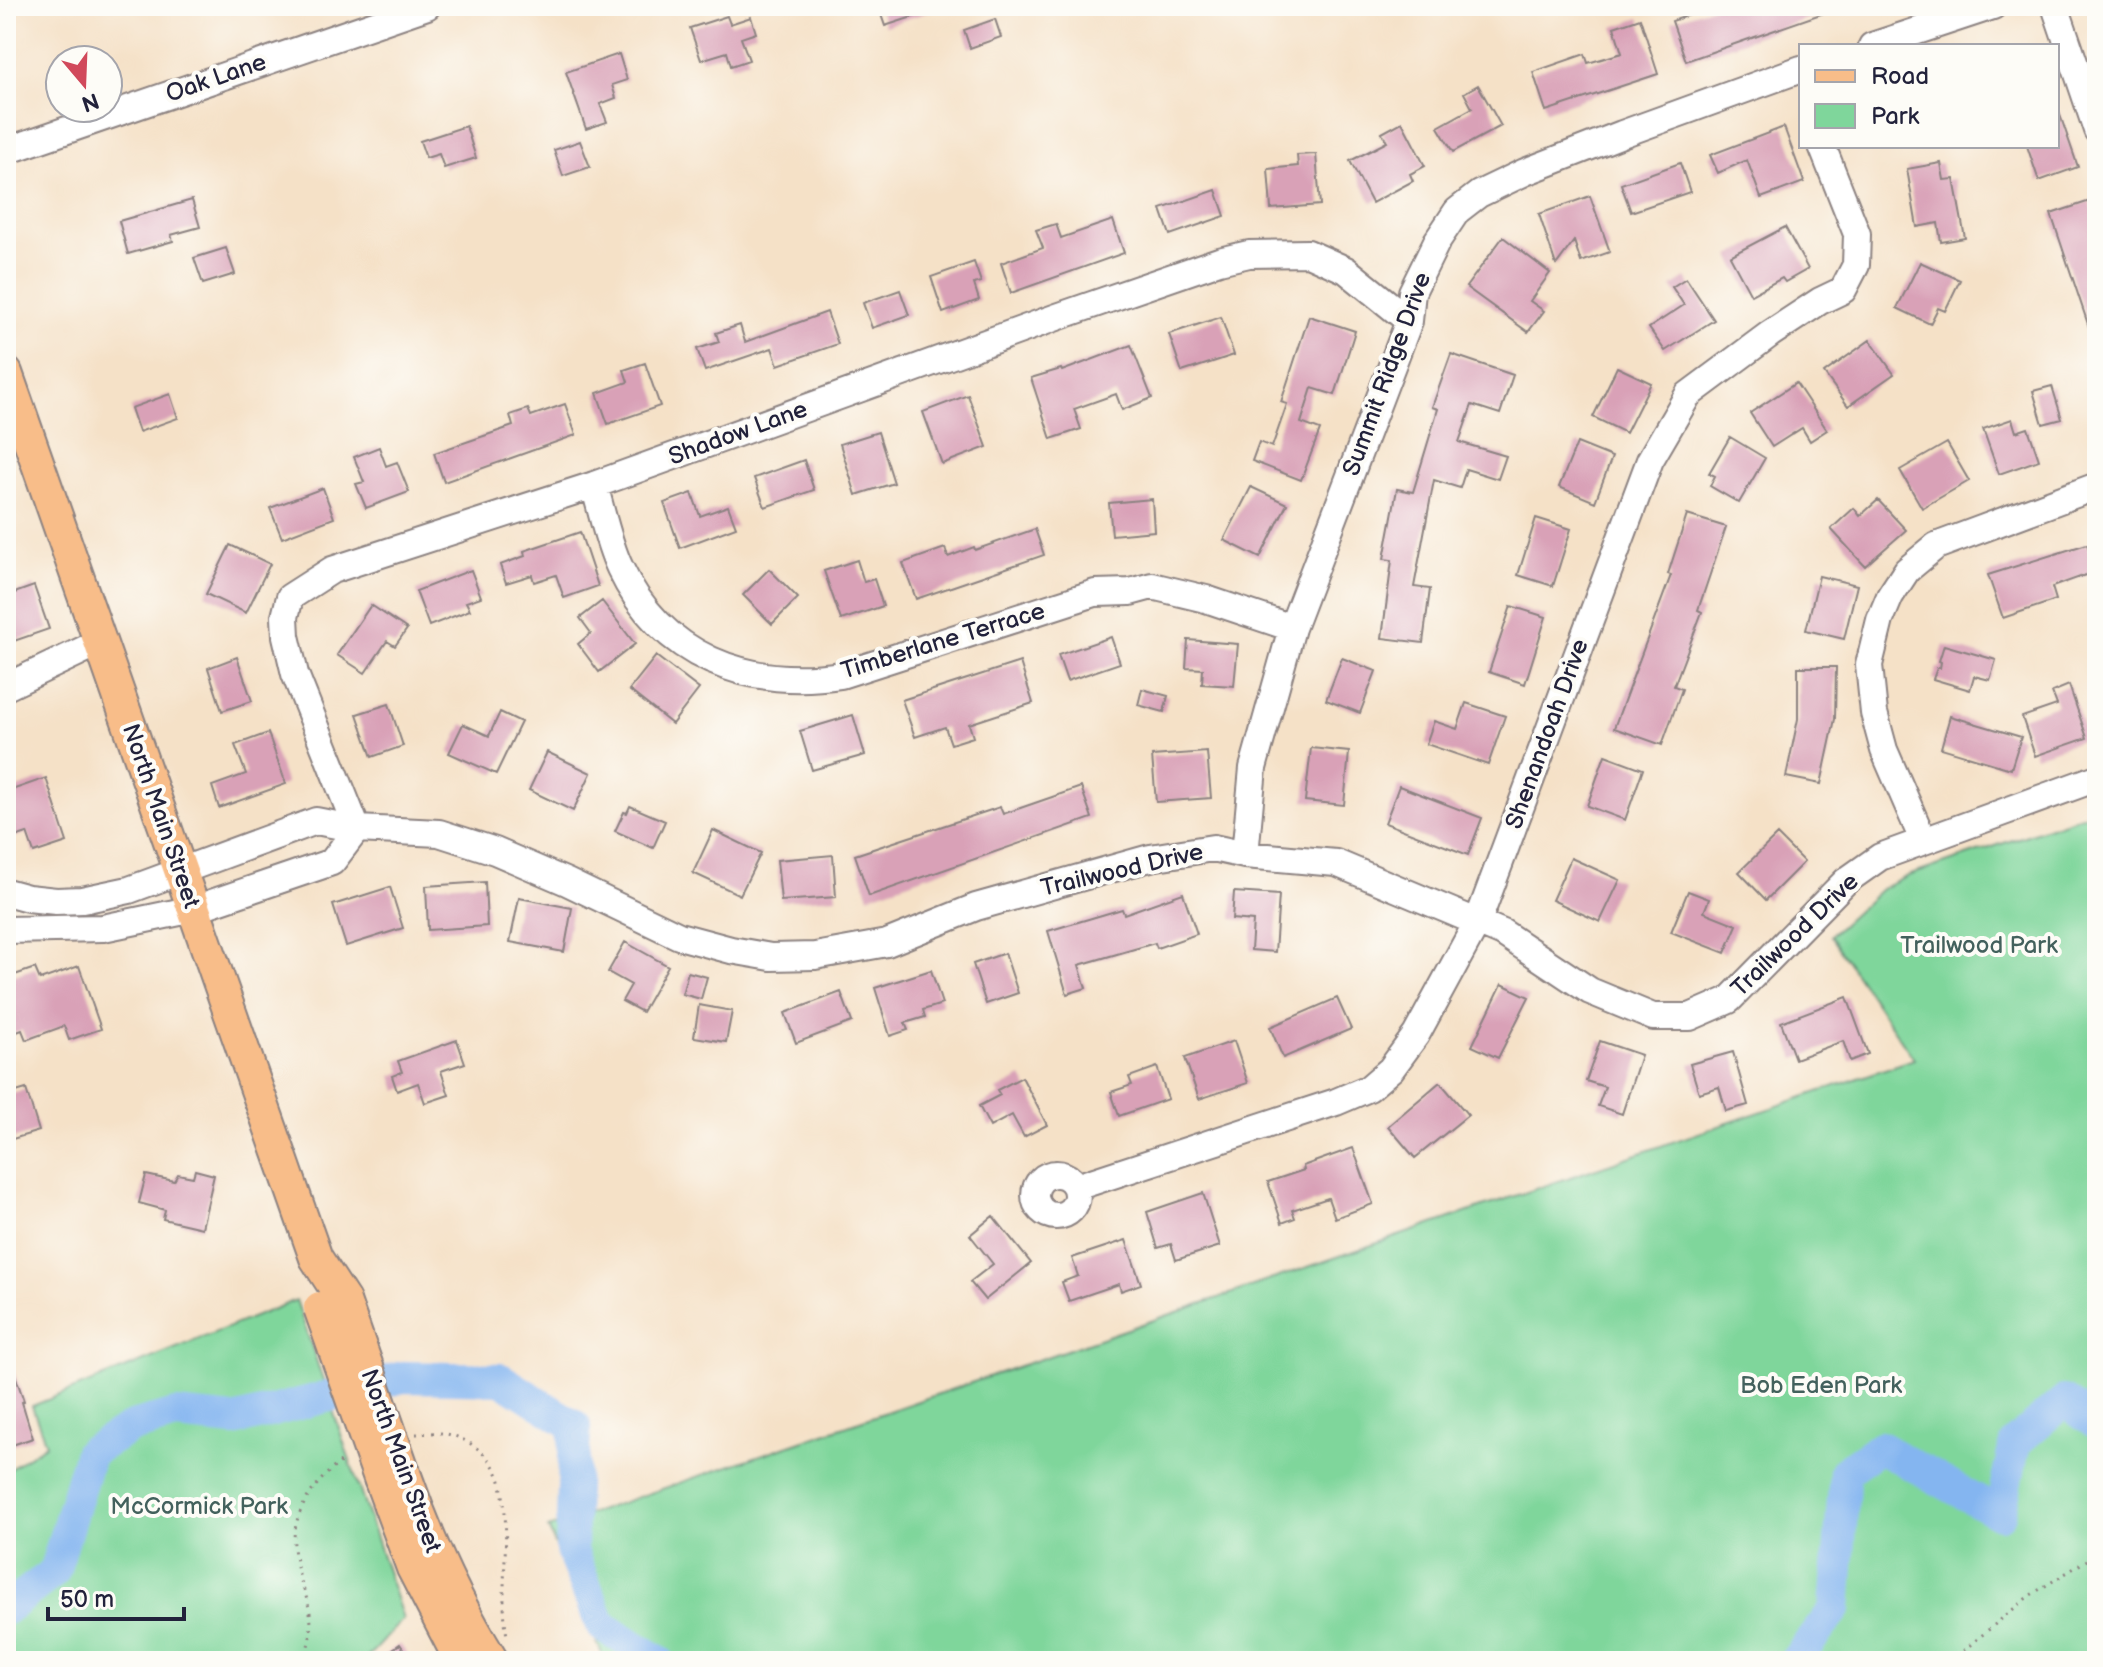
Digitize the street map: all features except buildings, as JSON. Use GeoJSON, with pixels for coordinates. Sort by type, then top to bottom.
{"type":"FeatureCollection","features":[{"type":"Feature","properties":{"kind":"main road","name":"North Main Street"},"geometry":{"type":"LineString","coordinates":[[6,373],[12,411],[100,642],[392,1477],[413,1568],[461,1661]]}},
{"type":"Feature","properties":{"kind":"main road","name":"North Main Street"},"geometry":{"type":"LineString","coordinates":[[392,1477],[492,1661]]}},
{"type":"Feature","properties":{"kind":"street","name":"Oak Lane"},"geometry":{"type":"LineString","coordinates":[[6,151],[427,6]]}},
{"type":"Feature","properties":{"kind":"street"},"geometry":{"type":"LineString","coordinates":[[1878,44],[1993,6]]}},
{"type":"Feature","properties":{"kind":"street"},"geometry":{"type":"LineString","coordinates":[[2055,6],[2097,130]]}},
{"type":"Feature","properties":{"kind":"street","name":"Summit Ridge Drive"},"geometry":{"type":"LineString","coordinates":[[1245,855],[1253,768],[1292,628],[1409,321],[1412,292],[1437,241],[1457,211],[1479,194],[1581,150],[1799,76]]}},
{"type":"Feature","properties":{"kind":"street","name":"Shenandoah Drive"},"geometry":{"type":"LineString","coordinates":[[1076,1187],[1336,1102],[1369,1088],[1391,1069],[1416,1035],[1478,921],[1650,460],[1688,395],[1770,334],[1820,301],[1843,290],[1856,265],[1857,234],[1823,148]]}},
{"type":"Feature","properties":{"kind":"street","name":"Shadow Lane"},"geometry":{"type":"LineString","coordinates":[[357,829],[295,674],[286,636],[285,617],[290,597],[332,570],[594,485],[1057,317],[1219,261],[1249,254],[1308,253],[1346,270],[1409,321]]}},
{"type":"Feature","properties":{"kind":"street","name":"Timberlane Terrace"},"geometry":{"type":"LineString","coordinates":[[594,485],[619,567],[647,613],[669,634],[707,659],[734,671],[812,679],[841,675],[1095,593],[1130,592],[1152,586],[1206,599],[1292,628]]}},
{"type":"Feature","properties":{"kind":"street"},"geometry":{"type":"LineString","coordinates":[[1923,840],[1884,750],[1874,713],[1869,665],[1880,620],[1890,596],[1907,570],[1936,546],[2097,486]]}},
{"type":"Feature","properties":{"kind":"street"},"geometry":{"type":"LineString","coordinates":[[6,687],[100,642]]}},
{"type":"Feature","properties":{"kind":"street","name":"Trailwood Drive"},"geometry":{"type":"LineString","coordinates":[[6,893],[28,898],[82,900],[129,890],[316,821],[357,829],[439,833],[495,851],[679,936],[771,957],[815,956],[887,943],[976,907],[1150,858],[1213,848],[1245,855],[1336,863],[1503,933],[1590,991],[1653,1017],[1690,1017],[1729,1000],[1846,881],[1880,857],[2097,778]]}},
{"type":"Feature","properties":{"kind":"street"},"geometry":{"type":"LineString","coordinates":[[6,930],[103,928],[194,909],[332,862],[357,829]]}},
{"type":"Feature","properties":{"kind":"street"},"geometry":{"type":"LineString","coordinates":[[6,893],[9,910],[6,921]]}},
{"type":"Feature","properties":{"kind":"path"},"geometry":{"type":"LineString","coordinates":[[1951,1661],[2029,1596],[2097,1554]]}},
{"type":"Feature","properties":{"kind":"green space","name":"Bob Eden Park"},"geometry":{"type":"Polygon","coordinates":[[[2097,811],[2097,1661],[605,1661],[548,1528],[1914,1059],[1830,936],[1881,889],[1908,876],[2097,811]]]}},
{"type":"Feature","properties":{"kind":"green space","name":"McCormick Park"},"geometry":{"type":"Polygon","coordinates":[[[296,1300],[403,1619],[364,1661],[6,1661],[6,1472],[46,1444],[32,1406],[296,1300]]]}},
{"type":"Feature","properties":{"kind":"waterway"},"geometry":{"type":"LineString","coordinates":[[6,1609],[54,1572],[90,1452],[132,1427],[176,1415],[234,1421],[403,1377],[501,1379],[575,1426],[571,1550],[602,1626],[659,1661]]}},
{"type":"Feature","properties":{"kind":"waterway"},"geometry":{"type":"LineString","coordinates":[[1795,1661],[1835,1609],[1845,1471],[1880,1447],[2000,1514],[2015,1443],[2064,1401],[2097,1424]]}},
{"type":"Feature","properties":{"kind":"park label","name":"Trailwood Park"},"geometry":{"type":"Point","coordinates":[1979,945]}}]}
